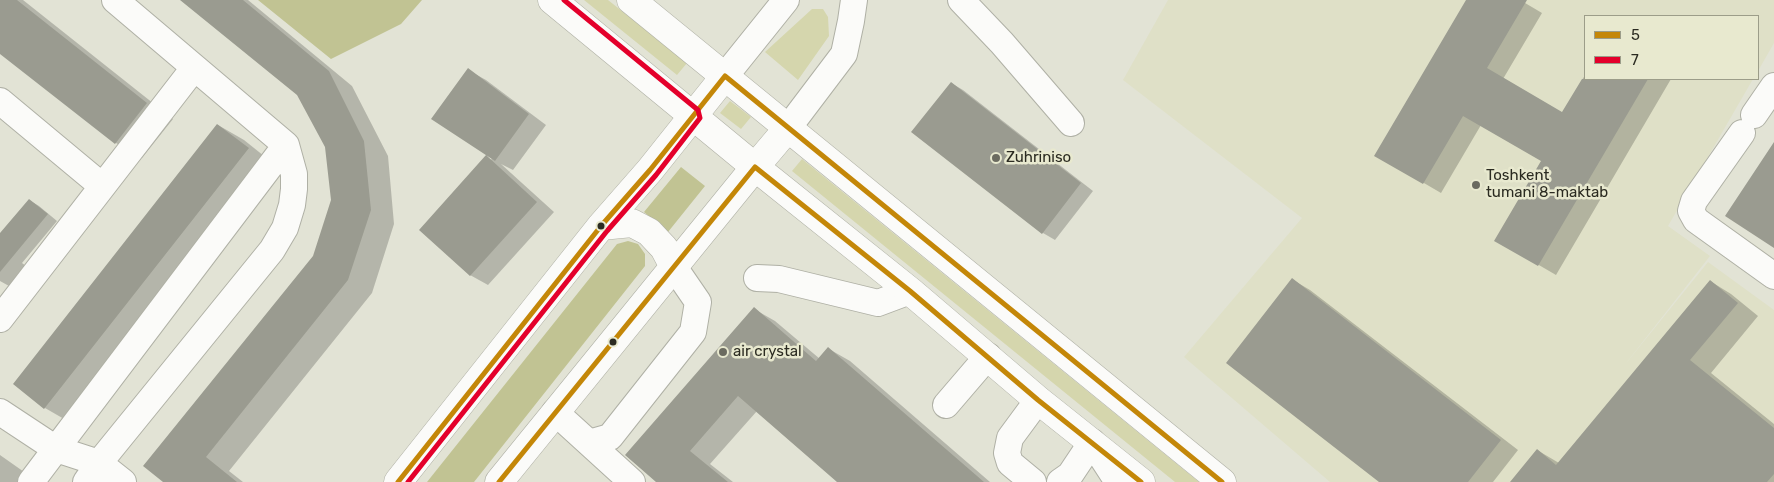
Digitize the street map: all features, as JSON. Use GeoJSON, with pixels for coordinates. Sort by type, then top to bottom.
{"type":"FeatureCollection","features":[{"type":"Feature","properties":{"kind":"main road"},"geometry":{"type":"LineString","coordinates":[[552,0],[910,291],[1038,400],[1141,482]]}},
{"type":"Feature","properties":{"kind":"main road"},"geometry":{"type":"LineString","coordinates":[[631,0],[1222,482]]}},
{"type":"Feature","properties":{"kind":"main road"},"geometry":{"type":"LineString","coordinates":[[398,482],[602,226],[650,170],[725,76]]}},
{"type":"Feature","properties":{"kind":"main road"},"geometry":{"type":"LineString","coordinates":[[499,482],[788,128]]}},
{"type":"Feature","properties":{"kind":"main road"},"geometry":{"type":"LineString","coordinates":[[602,226],[632,223],[649,232],[664,248],[674,267]]}},
{"type":"Feature","properties":{"kind":"street"},"geometry":{"type":"LineString","coordinates":[[93,472],[279,240],[292,205],[294,189],[294,174],[286,145],[115,0]]}},
{"type":"Feature","properties":{"kind":"street"},"geometry":{"type":"LineString","coordinates":[[725,76],[786,0]]}},
{"type":"Feature","properties":{"kind":"street"},"geometry":{"type":"LineString","coordinates":[[788,128],[844,54],[852,10],[870,0]]}},
{"type":"Feature","properties":{"kind":"street"},"geometry":{"type":"LineString","coordinates":[[961,0],[1002,43],[1071,123]]}},
{"type":"Feature","properties":{"kind":"street"},"geometry":{"type":"LineString","coordinates":[[0,319],[194,68]]}},
{"type":"Feature","properties":{"kind":"street"},"geometry":{"type":"LineString","coordinates":[[1774,86],[1694,201],[1691,211],[1696,220],[1774,276]]}},
{"type":"Feature","properties":{"kind":"street"},"geometry":{"type":"LineString","coordinates":[[0,101],[102,186]]}},
{"type":"Feature","properties":{"kind":"street"},"geometry":{"type":"LineString","coordinates":[[31,482],[286,145]]}},
{"type":"Feature","properties":{"kind":"street"},"geometry":{"type":"LineString","coordinates":[[589,443],[610,437],[694,332],[698,302],[674,267]]}},
{"type":"Feature","properties":{"kind":"street"},"geometry":{"type":"LineString","coordinates":[[757,278],[779,279],[878,303],[910,291]]}},
{"type":"Feature","properties":{"kind":"street"},"geometry":{"type":"LineString","coordinates":[[946,406],[988,356]]}},
{"type":"Feature","properties":{"kind":"street"},"geometry":{"type":"LineString","coordinates":[[1033,482],[1010,463],[1007,453],[1010,438],[1038,400]]}},
{"type":"Feature","properties":{"kind":"street"},"geometry":{"type":"LineString","coordinates":[[0,412],[56,450],[93,472],[123,482]]}},
{"type":"Feature","properties":{"kind":"street"},"geometry":{"type":"LineString","coordinates":[[555,412],[632,482]]}},
{"type":"Feature","properties":{"kind":"street"},"geometry":{"type":"LineString","coordinates":[[1060,482],[1070,475],[1092,442],[1118,482]]}},
{"type":"Feature","properties":{"kind":"shaded area"},"geometry":{"type":"Polygon","coordinates":[[[584,0],[608,0],[687,63],[677,75],[584,0]]]}},
{"type":"Feature","properties":{"kind":"shaded area","name":"Toshkent tumani 8-maktab"},"geometry":{"type":"Polygon","coordinates":[[[1168,0],[1774,0],[1774,43],[1759,69],[1759,15],[1584,15],[1584,80],[1752,80],[1668,226],[1710,256],[1623,367],[1708,262],[1774,310],[1774,482],[1330,482],[1184,357],[1302,218],[1123,80],[1168,0]]]}},
{"type":"Feature","properties":{"kind":"shaded area"},"geometry":{"type":"Polygon","coordinates":[[[812,9],[823,9],[828,17],[829,36],[798,80],[765,52],[812,9]]]}},
{"type":"Feature","properties":{"kind":"shaded area"},"geometry":{"type":"Polygon","coordinates":[[[730,101],[751,117],[741,129],[720,113],[730,101]]]}},
{"type":"Feature","properties":{"kind":"shaded area"},"geometry":{"type":"Polygon","coordinates":[[[802,159],[1199,482],[1175,482],[792,171],[802,159]]]}},
{"type":"Feature","properties":{"kind":"green space"},"geometry":{"type":"Polygon","coordinates":[[[258,0],[422,0],[401,24],[331,59],[258,0]]]}},
{"type":"Feature","properties":{"kind":"green space"},"geometry":{"type":"Polygon","coordinates":[[[681,167],[705,186],[668,232],[644,212],[681,167]]]}},
{"type":"Feature","properties":{"kind":"green space"},"geometry":{"type":"Polygon","coordinates":[[[628,241],[638,244],[645,254],[645,266],[474,482],[427,482],[617,244],[628,241]]]}},
{"type":"Feature","properties":{"kind":"building"},"geometry":{"type":"Polygon","coordinates":[[[0,0],[17,0],[147,103],[115,144],[0,54],[0,0]]]}},
{"type":"Feature","properties":{"kind":"building"},"geometry":{"type":"Polygon","coordinates":[[[180,0],[243,0],[329,71],[364,141],[371,210],[348,280],[206,457],[237,482],[163,482],[143,466],[313,256],[331,200],[325,147],[297,95],[180,0]]]}},
{"type":"Feature","properties":{"kind":"building"},"geometry":{"type":"Polygon","coordinates":[[[1466,0],[1527,0],[1487,68],[1562,112],[1582,79],[1647,80],[1538,266],[1494,241],[1541,161],[1463,116],[1423,184],[1374,156],[1466,0]]]}},
{"type":"Feature","properties":{"kind":"building"},"geometry":{"type":"Polygon","coordinates":[[[468,68],[529,114],[495,161],[431,119],[468,68]]]}},
{"type":"Feature","properties":{"kind":"building"},"geometry":{"type":"Polygon","coordinates":[[[951,82],[1081,183],[1042,234],[911,132],[951,82]]]}},
{"type":"Feature","properties":{"kind":"building"},"geometry":{"type":"Polygon","coordinates":[[[217,124],[249,148],[44,409],[13,384],[217,124]]]}},
{"type":"Feature","properties":{"kind":"building"},"geometry":{"type":"Polygon","coordinates":[[[1774,142],[1774,248],[1725,216],[1774,142]]]}},
{"type":"Feature","properties":{"kind":"building"},"geometry":{"type":"Polygon","coordinates":[[[486,155],[537,202],[470,276],[419,230],[486,155]]]}},
{"type":"Feature","properties":{"kind":"building"},"geometry":{"type":"Polygon","coordinates":[[[29,199],[48,214],[0,272],[0,233],[29,199]]]}},
{"type":"Feature","properties":{"kind":"building"},"geometry":{"type":"Polygon","coordinates":[[[1292,278],[1501,440],[1468,482],[1379,482],[1226,363],[1292,278]]]}},
{"type":"Feature","properties":{"kind":"building"},"geometry":{"type":"Polygon","coordinates":[[[1710,280],[1738,303],[1690,360],[1774,428],[1774,474],[1767,482],[1510,482],[1537,449],[1556,465],[1710,280]]]}},
{"type":"Feature","properties":{"kind":"building"},"geometry":{"type":"Polygon","coordinates":[[[754,307],[816,361],[828,347],[984,482],[837,482],[738,396],[690,451],[728,482],[656,482],[625,455],[754,307]]]}},
{"type":"Feature","properties":{"kind":"transit line","name":"7"},"geometry":{"type":"LineString","coordinates":[[408,482],[607,231],[656,175],[700,118],[698,110],[564,0]]}},
{"type":"Feature","properties":{"kind":"transit line","name":"5"},"geometry":{"type":"LineString","coordinates":[[398,482],[601,226],[650,170],[725,76],[1222,482]]}},
{"type":"Feature","properties":{"kind":"transit line","name":"5"},"geometry":{"type":"LineString","coordinates":[[499,482],[755,167],[910,291],[1038,400],[1141,482]]}},
{"type":"Feature","properties":{"kind":"place","name":"Zuhriniso"},"geometry":{"type":"Point","coordinates":[996,158]}},
{"type":"Feature","properties":{"kind":"place","name":"Toshkent tumani 8-maktab"},"geometry":{"type":"Point","coordinates":[1476,185]}},
{"type":"Feature","properties":{"kind":"place","name":"air crystal"},"geometry":{"type":"Point","coordinates":[723,352]}}]}
